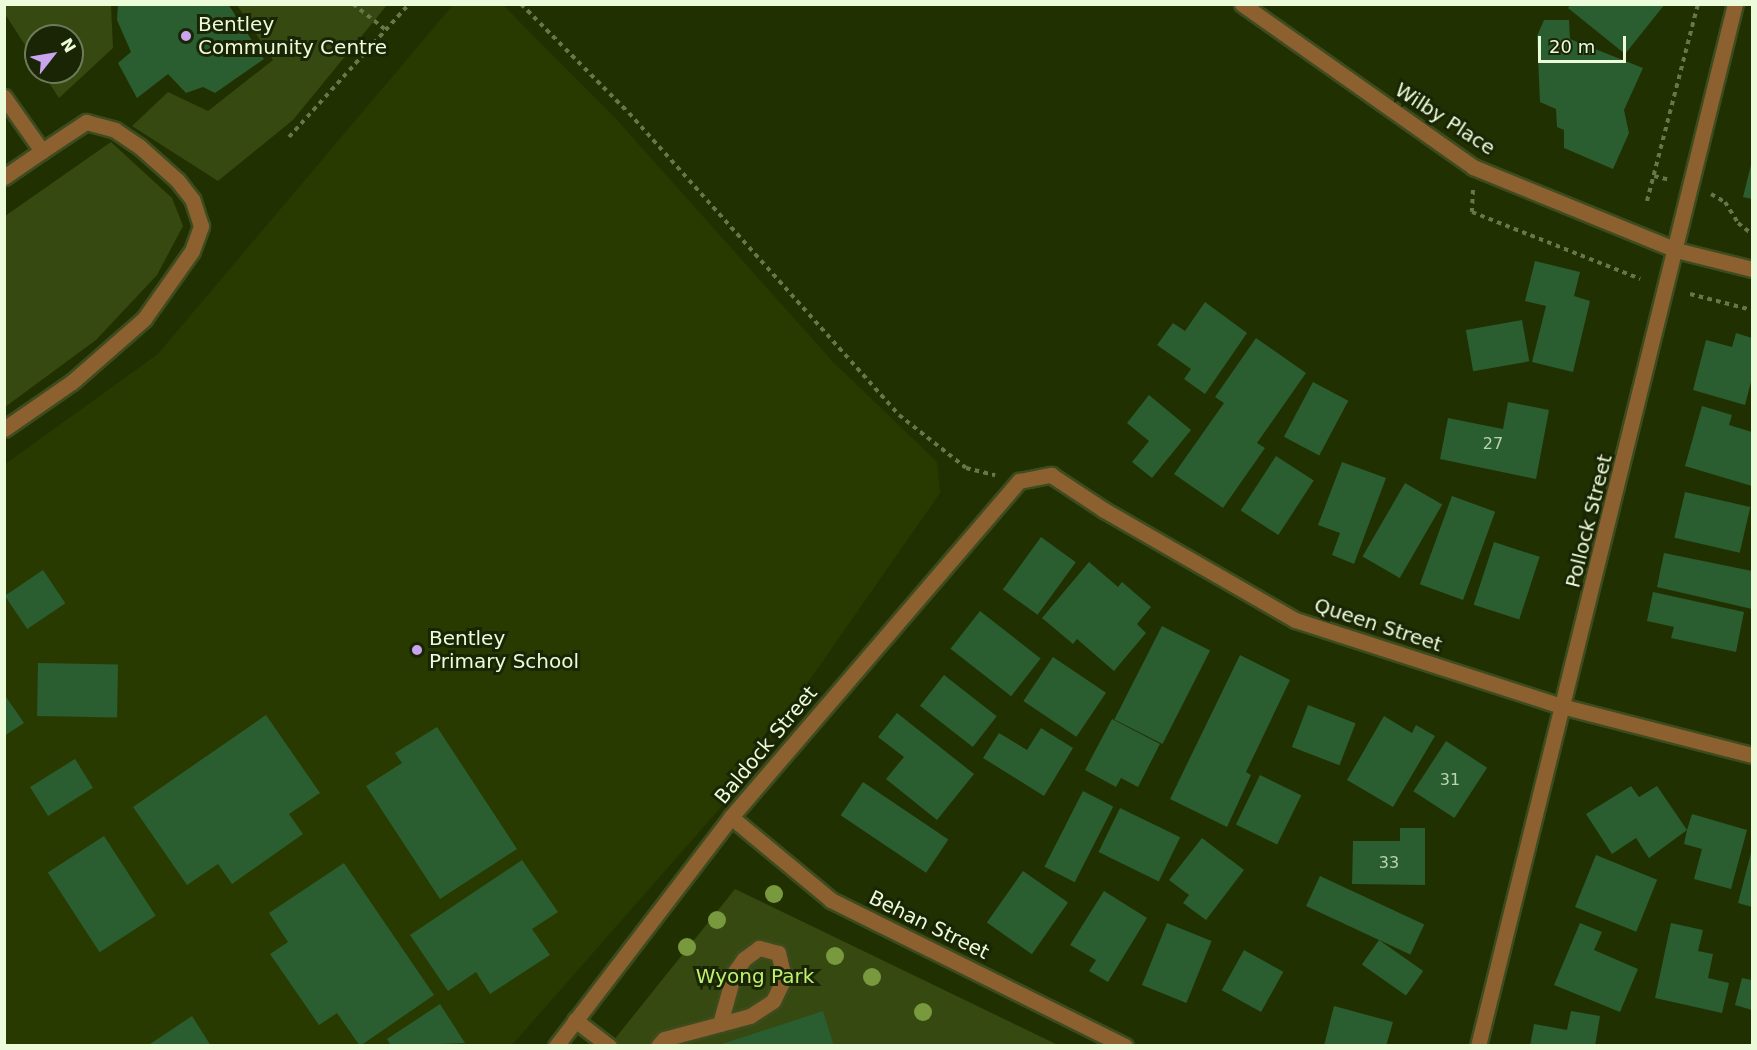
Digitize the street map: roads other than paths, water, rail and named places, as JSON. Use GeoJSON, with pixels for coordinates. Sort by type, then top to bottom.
{"type":"FeatureCollection","features":[{"type":"Feature","properties":{"kind":"street","name":"Wilby Place"},"geometry":{"type":"LineString","coordinates":[[1242,4],[1473,167],[1676,250],[1752,269]]}},
{"type":"Feature","properties":{"kind":"street","name":"Pollock Street"},"geometry":{"type":"LineString","coordinates":[[1478,1046],[1565,707],[1736,4]]}},
{"type":"Feature","properties":{"kind":"street"},"geometry":{"type":"LineString","coordinates":[[4,97],[42,151]]}},
{"type":"Feature","properties":{"kind":"street"},"geometry":{"type":"LineString","coordinates":[[4,177],[86,122],[115,130],[139,146],[192,199],[201,225],[192,251],[144,319],[72,382],[4,429]]}},
{"type":"Feature","properties":{"kind":"street","name":"Queen Street"},"geometry":{"type":"LineString","coordinates":[[1019,481],[1051,475],[1104,510],[1295,620],[1565,707],[1752,755]]}},
{"type":"Feature","properties":{"kind":"street","name":"Baldock Street"},"geometry":{"type":"LineString","coordinates":[[556,1046],[731,817],[1019,481]]}},
{"type":"Feature","properties":{"kind":"street","name":"Behan Street"},"geometry":{"type":"LineString","coordinates":[[731,817],[831,900],[1125,1046]]}},
{"type":"Feature","properties":{"kind":"street"},"geometry":{"type":"LineString","coordinates":[[658,1046],[664,1039],[750,1016],[773,1001],[784,978],[778,953],[759,948],[744,959],[734,973],[720,1024]]}},
{"type":"Feature","properties":{"kind":"street"},"geometry":{"type":"LineString","coordinates":[[575,1020],[609,1046]]}},
{"type":"Feature","properties":{"kind":"place","name":"Bentley Community Centre"},"geometry":{"type":"Point","coordinates":[186,36]}},
{"type":"Feature","properties":{"kind":"place","name":"Bentley Primary School"},"geometry":{"type":"Point","coordinates":[417,650]}},
{"type":"Feature","properties":{"kind":"park label","name":"Wyong Park"},"geometry":{"type":"Point","coordinates":[755,976]}}]}
